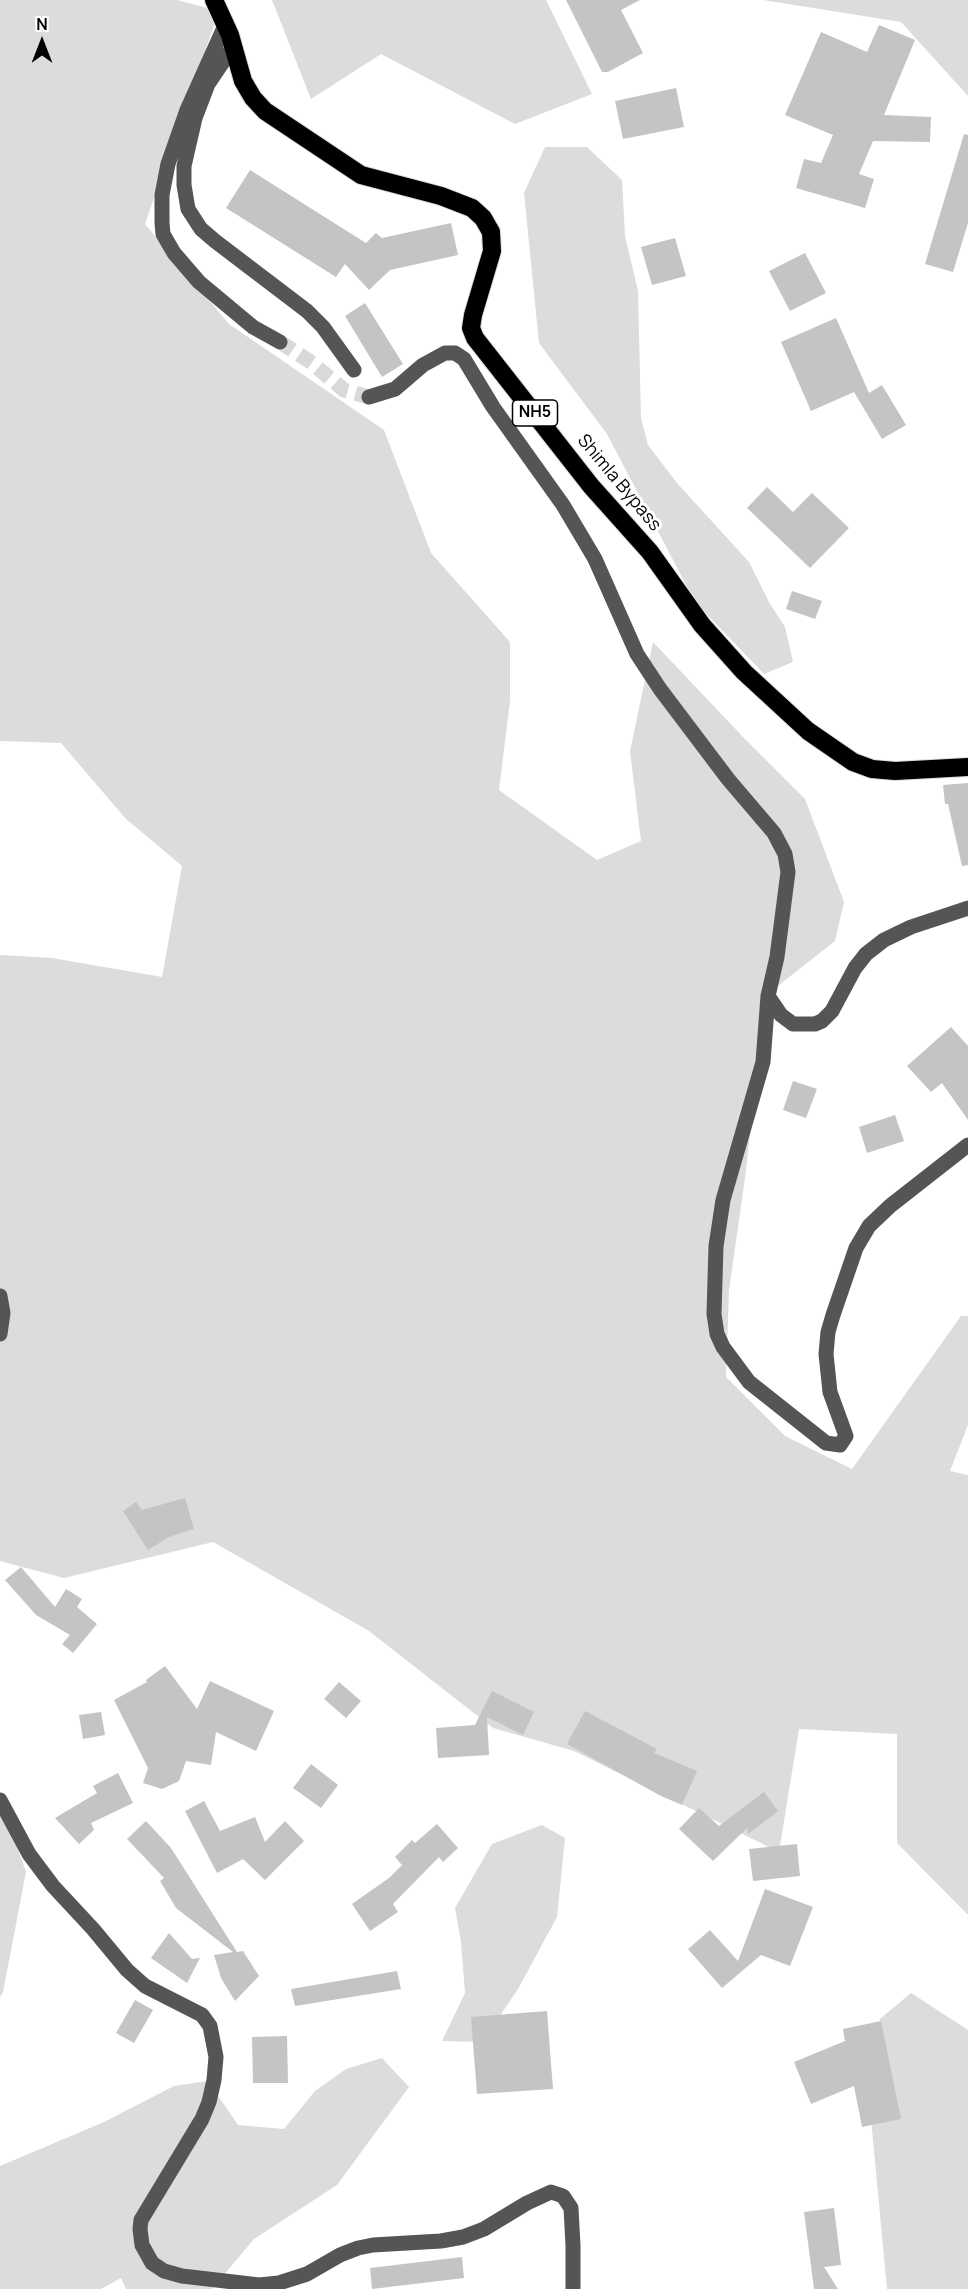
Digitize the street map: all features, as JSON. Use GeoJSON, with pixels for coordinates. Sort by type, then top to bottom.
{"type":"FeatureCollection","features":[{"type":"Feature","properties":{"kind":"highway","name":"Shimla Bypass"},"geometry":{"type":"LineString","coordinates":[[214,0],[226,23],[243,81],[253,98],[265,111],[361,175],[441,196],[472,208],[483,218],[491,232],[492,251],[472,323],[475,338],[591,486],[650,552],[702,625],[744,672],[808,731],[853,762],[872,769],[895,771],[968,767]]}},
{"type":"Feature","properties":{"kind":"street"},"geometry":{"type":"LineString","coordinates":[[226,23],[187,110],[168,164],[160,207],[163,234],[174,253],[200,282],[253,327],[280,342]]}},
{"type":"Feature","properties":{"kind":"street"},"geometry":{"type":"LineString","coordinates":[[233,47],[208,84],[195,118],[184,166],[188,209],[201,229],[208,235],[307,310],[323,327],[354,370]]}},
{"type":"Feature","properties":{"kind":"street"},"geometry":{"type":"LineString","coordinates":[[369,397],[395,389],[423,365],[441,354],[449,352],[464,359],[512,437],[563,505],[595,558],[637,654],[660,690],[774,833],[785,854],[788,872],[784,910],[768,996],[765,1054],[747,1125],[730,1170],[723,1200],[714,1270],[714,1324],[723,1347],[749,1382],[826,1443],[840,1445],[846,1436],[830,1392],[826,1354],[830,1324],[856,1248],[869,1226],[890,1206],[968,1145]]}},
{"type":"Feature","properties":{"kind":"street"},"geometry":{"type":"LineString","coordinates":[[768,996],[786,1019],[793,1024],[815,1024],[822,1021],[832,1011],[855,968],[866,954],[884,940],[930,920],[968,908]]}},
{"type":"Feature","properties":{"kind":"street"},"geometry":{"type":"LineString","coordinates":[[0,1296],[3,1313],[0,1334]]}},
{"type":"Feature","properties":{"kind":"street"},"geometry":{"type":"LineString","coordinates":[[0,1800],[29,1854],[53,1886],[127,1970],[145,1986],[202,2015],[210,2026],[216,2057],[209,2102],[202,2119],[141,2220],[142,2245],[152,2263],[164,2271],[182,2276],[259,2285],[279,2283],[307,2274],[340,2255],[358,2248],[463,2237],[484,2229],[527,2203],[551,2192],[563,2196],[571,2208],[573,2289]]}},
{"type":"Feature","properties":{"kind":"shaded area"},"geometry":{"type":"Polygon","coordinates":[[[0,0],[177,0],[219,11],[145,224],[229,324],[384,430],[431,553],[510,642],[510,701],[499,790],[597,860],[641,841],[630,751],[653,642],[805,799],[844,902],[835,941],[774,989],[757,1072],[729,1290],[726,1377],[785,1436],[852,1469],[961,1316],[968,1316],[968,1425],[950,1471],[968,1475],[968,1915],[897,1843],[897,1734],[799,1729],[779,1852],[574,1751],[493,1728],[369,1631],[213,1542],[64,1578],[0,1561],[0,955],[52,958],[162,977],[182,866],[125,818],[61,743],[0,741],[0,0]]]}},
{"type":"Feature","properties":{"kind":"shaded area"},"geometry":{"type":"Polygon","coordinates":[[[272,0],[546,0],[592,94],[515,124],[381,54],[311,99],[272,0]]]}},
{"type":"Feature","properties":{"kind":"shaded area"},"geometry":{"type":"Polygon","coordinates":[[[763,0],[968,0],[968,96],[901,22],[763,0]]]}},
{"type":"Feature","properties":{"kind":"shaded area"},"geometry":{"type":"Polygon","coordinates":[[[545,147],[587,147],[622,180],[625,236],[638,291],[641,418],[648,445],[677,483],[749,562],[770,604],[785,627],[793,662],[764,674],[695,602],[607,434],[539,343],[524,193],[545,147]]]}},
{"type":"Feature","properties":{"kind":"shaded area"},"geometry":{"type":"Polygon","coordinates":[[[0,1805],[26,1872],[3,1992],[0,1997],[0,1805]]]}},
{"type":"Feature","properties":{"kind":"shaded area"},"geometry":{"type":"Polygon","coordinates":[[[542,1825],[565,1838],[557,1917],[518,1989],[482,2042],[442,2041],[465,1993],[461,1942],[455,1908],[492,1844],[542,1825]]]}},
{"type":"Feature","properties":{"kind":"shaded area"},"geometry":{"type":"Polygon","coordinates":[[[911,1993],[968,2030],[968,2289],[887,2289],[870,2108],[880,2019],[911,1993]]]}},
{"type":"Feature","properties":{"kind":"shaded area"},"geometry":{"type":"Polygon","coordinates":[[[382,2058],[409,2087],[337,2185],[254,2239],[212,2289],[126,2289],[121,2278],[101,2289],[0,2289],[0,2166],[104,2122],[174,2086],[208,2081],[238,2125],[284,2129],[315,2091],[346,2069],[382,2058]]]}},
{"type":"Feature","properties":{"kind":"building"},"geometry":{"type":"Polygon","coordinates":[[[566,0],[640,0],[621,10],[643,53],[608,72],[602,72],[566,0]]]}},
{"type":"Feature","properties":{"kind":"building"},"geometry":{"type":"Polygon","coordinates":[[[879,25],[915,40],[884,115],[931,117],[930,142],[873,141],[859,174],[874,179],[865,208],[796,188],[804,159],[821,163],[833,135],[785,115],[821,32],[867,52],[879,25]]]}},
{"type":"Feature","properties":{"kind":"building"},"geometry":{"type":"Polygon","coordinates":[[[676,88],[684,127],[623,139],[615,101],[676,88]]]}},
{"type":"Feature","properties":{"kind":"building"},"geometry":{"type":"Polygon","coordinates":[[[964,134],[968,135],[968,223],[953,272],[925,264],[964,134]]]}},
{"type":"Feature","properties":{"kind":"building"},"geometry":{"type":"Polygon","coordinates":[[[250,170],[366,243],[376,233],[382,238],[451,223],[458,255],[390,270],[369,290],[345,264],[336,277],[226,208],[250,170]]]}},
{"type":"Feature","properties":{"kind":"building"},"geometry":{"type":"Polygon","coordinates":[[[675,238],[686,276],[652,285],[641,247],[675,238]]]}},
{"type":"Feature","properties":{"kind":"building"},"geometry":{"type":"Polygon","coordinates":[[[805,253],[826,293],[790,311],[769,271],[805,253]]]}},
{"type":"Feature","properties":{"kind":"building"},"geometry":{"type":"Polygon","coordinates":[[[365,303],[403,364],[382,377],[345,316],[365,303]]]}},
{"type":"Feature","properties":{"kind":"building"},"geometry":{"type":"Polygon","coordinates":[[[836,318],[869,393],[882,385],[906,425],[882,439],[854,392],[811,411],[781,342],[836,318]]]}},
{"type":"Feature","properties":{"kind":"building"},"geometry":{"type":"Polygon","coordinates":[[[767,487],[793,512],[812,493],[849,528],[810,568],[747,508],[767,487]]]}},
{"type":"Feature","properties":{"kind":"building"},"geometry":{"type":"Polygon","coordinates":[[[792,591],[822,601],[815,619],[786,609],[792,591]]]}},
{"type":"Feature","properties":{"kind":"building"},"geometry":{"type":"Polygon","coordinates":[[[968,783],[968,865],[962,866],[948,804],[945,804],[943,785],[968,783]]]}},
{"type":"Feature","properties":{"kind":"building"},"geometry":{"type":"Polygon","coordinates":[[[951,1027],[968,1046],[968,1120],[942,1083],[931,1092],[907,1066],[951,1027]]]}},
{"type":"Feature","properties":{"kind":"building"},"geometry":{"type":"Polygon","coordinates":[[[793,1081],[817,1089],[806,1118],[783,1110],[793,1081]]]}},
{"type":"Feature","properties":{"kind":"building"},"geometry":{"type":"Polygon","coordinates":[[[895,1115],[904,1141],[867,1153],[859,1127],[895,1115]]]}},
{"type":"Feature","properties":{"kind":"building"},"geometry":{"type":"Polygon","coordinates":[[[185,1498],[194,1529],[169,1537],[148,1550],[123,1511],[136,1502],[142,1510],[185,1498]]]}},
{"type":"Feature","properties":{"kind":"building"},"geometry":{"type":"Polygon","coordinates":[[[21,1567],[55,1607],[66,1589],[82,1599],[77,1607],[97,1624],[73,1653],[62,1644],[70,1635],[36,1615],[5,1580],[21,1567]]]}},
{"type":"Feature","properties":{"kind":"building"},"geometry":{"type":"Polygon","coordinates":[[[165,1666],[197,1709],[210,1681],[274,1711],[256,1751],[216,1732],[211,1765],[186,1761],[179,1781],[162,1789],[143,1783],[148,1768],[114,1700],[147,1682],[146,1680],[165,1666]]]}},
{"type":"Feature","properties":{"kind":"building"},"geometry":{"type":"Polygon","coordinates":[[[339,1682],[361,1701],[346,1718],[324,1699],[339,1682]]]}},
{"type":"Feature","properties":{"kind":"building"},"geometry":{"type":"Polygon","coordinates":[[[492,1691],[534,1712],[523,1735],[487,1717],[489,1755],[438,1758],[436,1728],[475,1725],[492,1691]]]}},
{"type":"Feature","properties":{"kind":"building"},"geometry":{"type":"Polygon","coordinates":[[[585,1711],[657,1749],[654,1753],[697,1771],[682,1805],[659,1795],[567,1744],[585,1711]]]}},
{"type":"Feature","properties":{"kind":"building"},"geometry":{"type":"Polygon","coordinates":[[[101,1712],[105,1735],[83,1739],[79,1715],[101,1712]]]}},
{"type":"Feature","properties":{"kind":"building"},"geometry":{"type":"Polygon","coordinates":[[[311,1764],[338,1785],[321,1808],[293,1788],[311,1764]]]}},
{"type":"Feature","properties":{"kind":"building"},"geometry":{"type":"Polygon","coordinates":[[[118,1773],[133,1803],[91,1823],[94,1830],[79,1844],[55,1818],[97,1793],[93,1786],[118,1773]]]}},
{"type":"Feature","properties":{"kind":"building"},"geometry":{"type":"Polygon","coordinates":[[[764,1792],[778,1811],[748,1834],[747,1828],[713,1861],[679,1829],[699,1808],[719,1826],[764,1792]]]}},
{"type":"Feature","properties":{"kind":"building"},"geometry":{"type":"Polygon","coordinates":[[[204,1801],[220,1831],[255,1817],[265,1842],[285,1821],[304,1841],[265,1880],[243,1859],[217,1873],[185,1811],[204,1801]]]}},
{"type":"Feature","properties":{"kind":"building"},"geometry":{"type":"Polygon","coordinates":[[[146,1821],[171,1848],[237,1952],[243,1951],[259,1976],[235,2001],[221,1978],[214,1955],[233,1952],[176,1908],[160,1881],[164,1878],[127,1839],[146,1821]]]}},
{"type":"Feature","properties":{"kind":"building"},"geometry":{"type":"Polygon","coordinates":[[[437,1824],[458,1848],[443,1862],[439,1857],[393,1904],[398,1912],[370,1931],[352,1904],[389,1878],[402,1865],[395,1857],[412,1840],[415,1843],[437,1824]]]}},
{"type":"Feature","properties":{"kind":"building"},"geometry":{"type":"Polygon","coordinates":[[[797,1844],[800,1876],[753,1881],[749,1849],[797,1844]]]}},
{"type":"Feature","properties":{"kind":"building"},"geometry":{"type":"Polygon","coordinates":[[[765,1889],[813,1907],[790,1966],[761,1955],[722,1988],[688,1949],[710,1930],[738,1961],[765,1889]]]}},
{"type":"Feature","properties":{"kind":"building"},"geometry":{"type":"Polygon","coordinates":[[[169,1933],[192,1959],[200,1958],[187,1983],[151,1958],[169,1933]]]}},
{"type":"Feature","properties":{"kind":"building"},"geometry":{"type":"Polygon","coordinates":[[[397,1971],[401,1989],[295,2006],[291,1989],[397,1971]]]}},
{"type":"Feature","properties":{"kind":"building"},"geometry":{"type":"Polygon","coordinates":[[[135,2000],[153,2010],[134,2043],[116,2033],[135,2000]]]}},
{"type":"Feature","properties":{"kind":"building"},"geometry":{"type":"Polygon","coordinates":[[[547,2011],[553,2089],[477,2094],[471,2017],[547,2011]]]}},
{"type":"Feature","properties":{"kind":"building"},"geometry":{"type":"Polygon","coordinates":[[[881,2021],[901,2119],[862,2127],[854,2086],[811,2104],[794,2062],[845,2041],[843,2029],[881,2021]]]}},
{"type":"Feature","properties":{"kind":"building"},"geometry":{"type":"Polygon","coordinates":[[[287,2036],[288,2083],[253,2083],[252,2037],[287,2036]]]}},
{"type":"Feature","properties":{"kind":"building"},"geometry":{"type":"Polygon","coordinates":[[[834,2208],[841,2265],[824,2267],[838,2289],[814,2289],[804,2212],[834,2208]]]}},
{"type":"Feature","properties":{"kind":"building"},"geometry":{"type":"Polygon","coordinates":[[[462,2257],[464,2278],[372,2289],[370,2268],[462,2257]]]}},
{"type":"Feature","properties":{"kind":"tunnel"},"geometry":{"type":"LineString","coordinates":[[280,342],[312,363],[344,390],[369,397]]}}]}
